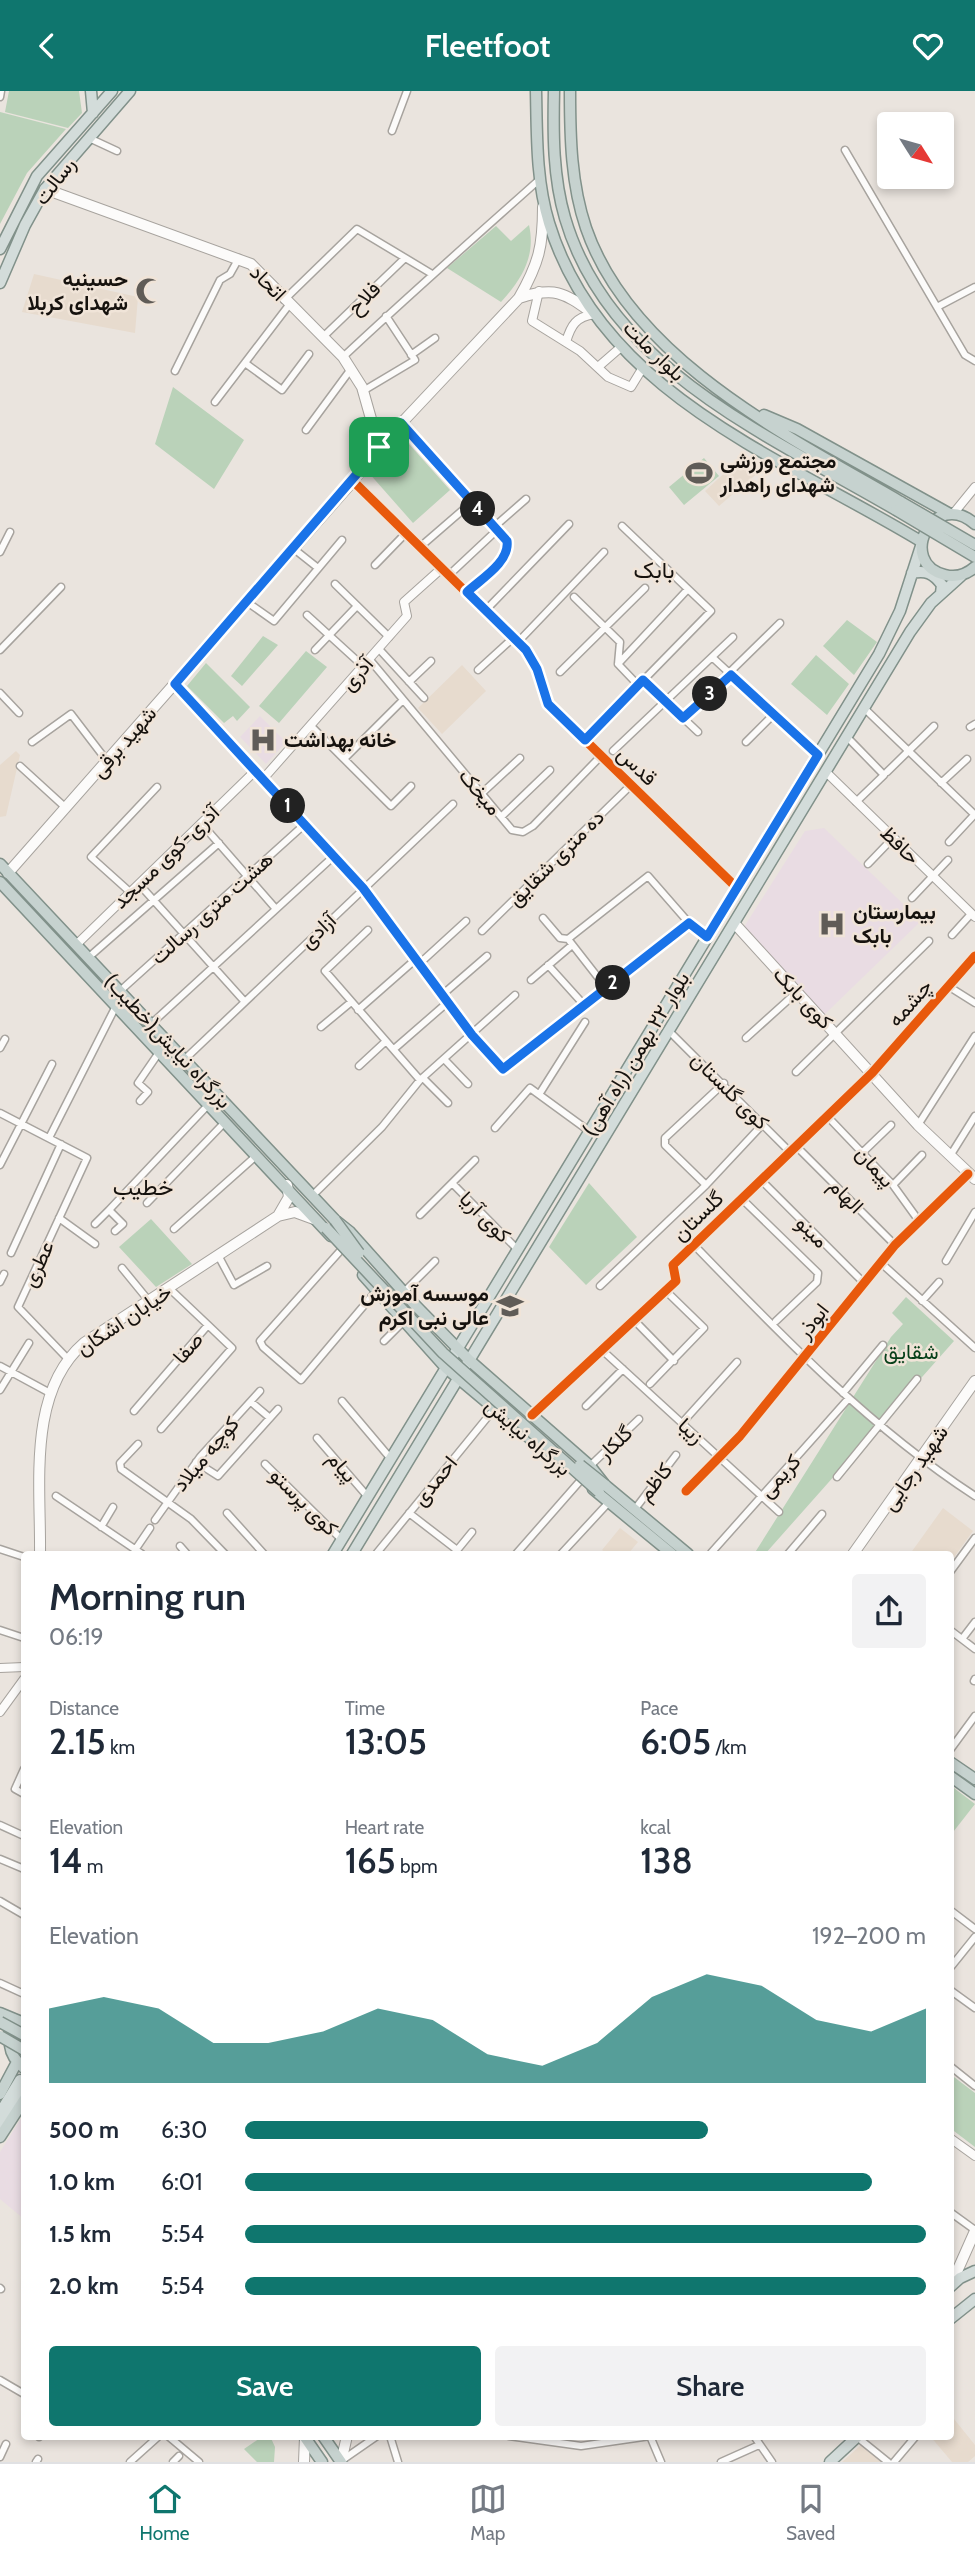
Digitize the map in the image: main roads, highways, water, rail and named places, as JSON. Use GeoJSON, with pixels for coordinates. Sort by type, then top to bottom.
{"type":"FeatureCollection","features":[{"type":"Feature","properties":{"kind":"highway"},"geometry":{"type":"LineString","coordinates":[[536,91],[542,195],[558,248],[594,314],[621,348],[642,369],[718,426],[922,544]]}},
{"type":"Feature","properties":{"kind":"highway","name":"بلوار ملت"},"geometry":{"type":"LineString","coordinates":[[554,91],[554,160],[565,219],[588,273],[626,328],[643,347],[706,398],[899,506]]}},
{"type":"Feature","properties":{"kind":"highway","name":"بلوار ملت"},"geometry":{"type":"LineString","coordinates":[[570,91],[572,165],[578,199],[600,260],[632,310],[668,350],[780,433],[899,506]]}},
{"type":"Feature","properties":{"kind":"highway"},"geometry":{"type":"LineString","coordinates":[[748,408],[797,429],[952,514],[969,518],[975,524]]}},
{"type":"Feature","properties":{"kind":"highway"},"geometry":{"type":"LineString","coordinates":[[884,520],[894,517],[902,509],[908,496],[904,488]]}},
{"type":"Feature","properties":{"kind":"highway"},"geometry":{"type":"LineString","coordinates":[[899,506],[975,545]]}},
{"type":"Feature","properties":{"kind":"highway"},"geometry":{"type":"LineString","coordinates":[[899,506],[975,566],[961,576],[942,575],[934,570],[927,564],[922,544],[933,521],[952,514]]}},
{"type":"Feature","properties":{"kind":"highway","name":"بزرگراه نیایش(خطیب)"},"geometry":{"type":"LineString","coordinates":[[0,864],[313,1195],[330,1224]]}},
{"type":"Feature","properties":{"kind":"highway","name":"بزرگراه نیایش(خطیب)"},"geometry":{"type":"LineString","coordinates":[[1,885],[287,1185],[330,1224]]}},
{"type":"Feature","properties":{"kind":"highway"},"geometry":{"type":"LineString","coordinates":[[330,1224],[443,1353],[602,1488],[635,1509],[684,1551]]}},
{"type":"Feature","properties":{"kind":"highway","name":"بزرگراه نیایش"},"geometry":{"type":"LineString","coordinates":[[330,1224],[341,1250],[446,1368],[579,1481],[602,1488]]}},
{"type":"Feature","properties":{"kind":"highway","name":"بزرگراه نیایش"},"geometry":{"type":"LineString","coordinates":[[330,1224],[350,1232],[428,1319],[469,1360],[590,1467],[602,1488]]}},
{"type":"Feature","properties":{"kind":"highway"},"geometry":{"type":"LineString","coordinates":[[402,1320],[413,1321],[418,1316],[416,1306]]}},
{"type":"Feature","properties":{"kind":"highway"},"geometry":{"type":"LineString","coordinates":[[414,1333],[416,1322],[428,1319]]}},
{"type":"Feature","properties":{"kind":"highway"},"geometry":{"type":"LineString","coordinates":[[495,1408],[507,1394]]}},
{"type":"Feature","properties":{"kind":"highway"},"geometry":{"type":"LineString","coordinates":[[602,1488],[610,1501],[668,1551]]}},
{"type":"Feature","properties":{"kind":"highway"},"geometry":{"type":"LineString","coordinates":[[954,1765],[975,1779]]}},
{"type":"Feature","properties":{"kind":"highway"},"geometry":{"type":"LineString","coordinates":[[954,1779],[975,1794]]}},
{"type":"Feature","properties":{"kind":"highway"},"geometry":{"type":"LineString","coordinates":[[0,2012],[21,2013]]}},
{"type":"Feature","properties":{"kind":"highway"},"geometry":{"type":"LineString","coordinates":[[0,2012],[21,2023]]}},
{"type":"Feature","properties":{"kind":"highway"},"geometry":{"type":"LineString","coordinates":[[0,2022],[21,2033]]}},
{"type":"Feature","properties":{"kind":"highway"},"geometry":{"type":"LineString","coordinates":[[19,2064],[9,2045],[12,2036],[21,2028]]}},
{"type":"Feature","properties":{"kind":"highway"},"geometry":{"type":"LineString","coordinates":[[0,2036],[21,2048]]}},
{"type":"Feature","properties":{"kind":"highway"},"geometry":{"type":"LineString","coordinates":[[0,2050],[19,2064]]}},
{"type":"Feature","properties":{"kind":"highway"},"geometry":{"type":"LineString","coordinates":[[0,2094],[19,2064]]}},
{"type":"Feature","properties":{"kind":"highway"},"geometry":{"type":"LineString","coordinates":[[0,2073],[0,2082]]}},
{"type":"Feature","properties":{"kind":"highway"},"geometry":{"type":"LineString","coordinates":[[0,2137],[21,2105]]}},
{"type":"Feature","properties":{"kind":"highway"},"geometry":{"type":"LineString","coordinates":[[307,2440],[322,2462]]}},
{"type":"Feature","properties":{"kind":"highway"},"geometry":{"type":"LineString","coordinates":[[326,2440],[341,2462]]}},
{"type":"Feature","properties":{"kind":"main road"},"geometry":{"type":"LineString","coordinates":[[91,91],[93,113]]}},
{"type":"Feature","properties":{"kind":"main road","name":"رسالت"},"geometry":{"type":"LineString","coordinates":[[0,249],[37,176],[112,91]]}},
{"type":"Feature","properties":{"kind":"main road","name":"رسالت"},"geometry":{"type":"LineString","coordinates":[[0,283],[25,225],[45,189],[130,91]]}},
{"type":"Feature","properties":{"kind":"main road","name":"اتحاد"},"geometry":{"type":"LineString","coordinates":[[45,189],[251,264],[343,357],[363,391],[379,447]]}},
{"type":"Feature","properties":{"kind":"main road"},"geometry":{"type":"LineString","coordinates":[[520,297],[540,254],[542,195]]}},
{"type":"Feature","properties":{"kind":"main road"},"geometry":{"type":"LineString","coordinates":[[520,297],[539,291],[555,290],[594,314]]}},
{"type":"Feature","properties":{"kind":"main road","name":"شهید برقی"},"geometry":{"type":"LineString","coordinates":[[8,873],[294,549],[379,447],[520,297]]}},
{"type":"Feature","properties":{"kind":"main road","name":"بلوار ۲۲ بهمن (راه آهن)"},"geometry":{"type":"LineString","coordinates":[[335,1551],[880,654],[900,611],[922,544]]}},
{"type":"Feature","properties":{"kind":"main road"},"geometry":{"type":"LineString","coordinates":[[912,573],[924,570],[932,573],[942,585],[941,593]]}},
{"type":"Feature","properties":{"kind":"main road","name":"بلوار ۲۲ بهمن (راه آهن)"},"geometry":{"type":"LineString","coordinates":[[354,1551],[910,632],[941,593],[961,576]]}},
{"type":"Feature","properties":{"kind":"main road","name":"کوی بابک"},"geometry":{"type":"LineString","coordinates":[[735,924],[918,1125],[971,1176]]}},
{"type":"Feature","properties":{"kind":"main road"},"geometry":{"type":"LineString","coordinates":[[278,1216],[289,1197],[287,1185]]}},
{"type":"Feature","properties":{"kind":"main road"},"geometry":{"type":"LineString","coordinates":[[278,1216],[295,1212],[330,1224]]}},
{"type":"Feature","properties":{"kind":"main road","name":"خیابان اشکان"},"geometry":{"type":"LineString","coordinates":[[42,1551],[43,1431],[50,1393],[67,1358],[278,1216]]}},
{"type":"Feature","properties":{"kind":"main road","name":"شهید رجایی"},"geometry":{"type":"LineString","coordinates":[[855,1551],[975,1381]]}},
{"type":"Feature","properties":{"kind":"main road"},"geometry":{"type":"LineString","coordinates":[[0,2113],[21,2085]]}},
{"type":"Feature","properties":{"kind":"main road"},"geometry":{"type":"LineString","coordinates":[[0,2128],[21,2086]]}},
{"type":"Feature","properties":{"kind":"main road"},"geometry":{"type":"LineString","coordinates":[[954,2278],[975,2230]]}},
{"type":"Feature","properties":{"kind":"main road"},"geometry":{"type":"LineString","coordinates":[[954,2283],[975,2271]]}},
{"type":"Feature","properties":{"kind":"main road"},"geometry":{"type":"LineString","coordinates":[[954,2313],[974,2299]]}},
{"type":"Feature","properties":{"kind":"main road"},"geometry":{"type":"LineString","coordinates":[[304,2440],[304,2462]]}},
{"type":"Feature","properties":{"kind":"main road"},"geometry":{"type":"LineString","coordinates":[[341,2462],[346,2440]]}},
{"type":"Feature","properties":{"kind":"main road"},"geometry":{"type":"LineString","coordinates":[[830,2462],[854,2440]]}},
{"type":"Feature","properties":{"kind":"place","name":"حسینیه شهدای کربلا"},"geometry":{"type":"Point","coordinates":[149,291]}},
{"type":"Feature","properties":{"kind":"place","name":"مجتمع ورزشی شهدای راهدار"},"geometry":{"type":"Point","coordinates":[699,473]}},
{"type":"Feature","properties":{"kind":"place","name":"خانه بهداشت"},"geometry":{"type":"Point","coordinates":[263,740]}},
{"type":"Feature","properties":{"kind":"place","name":"بیمارستان بابک"},"geometry":{"type":"Point","coordinates":[832,924]}},
{"type":"Feature","properties":{"kind":"place","name":"موسسه آموزش عالی نبی اکرم"},"geometry":{"type":"Point","coordinates":[510,1306]}},
{"type":"Feature","properties":{"kind":"district","name":"بابک"},"geometry":{"type":"Point","coordinates":[654,570]}},
{"type":"Feature","properties":{"kind":"district","name":"خطیب"},"geometry":{"type":"Point","coordinates":[143,1187]}},
{"type":"Feature","properties":{"kind":"park label","name":"شقایق"},"geometry":{"type":"Point","coordinates":[911,1352]}}]}
